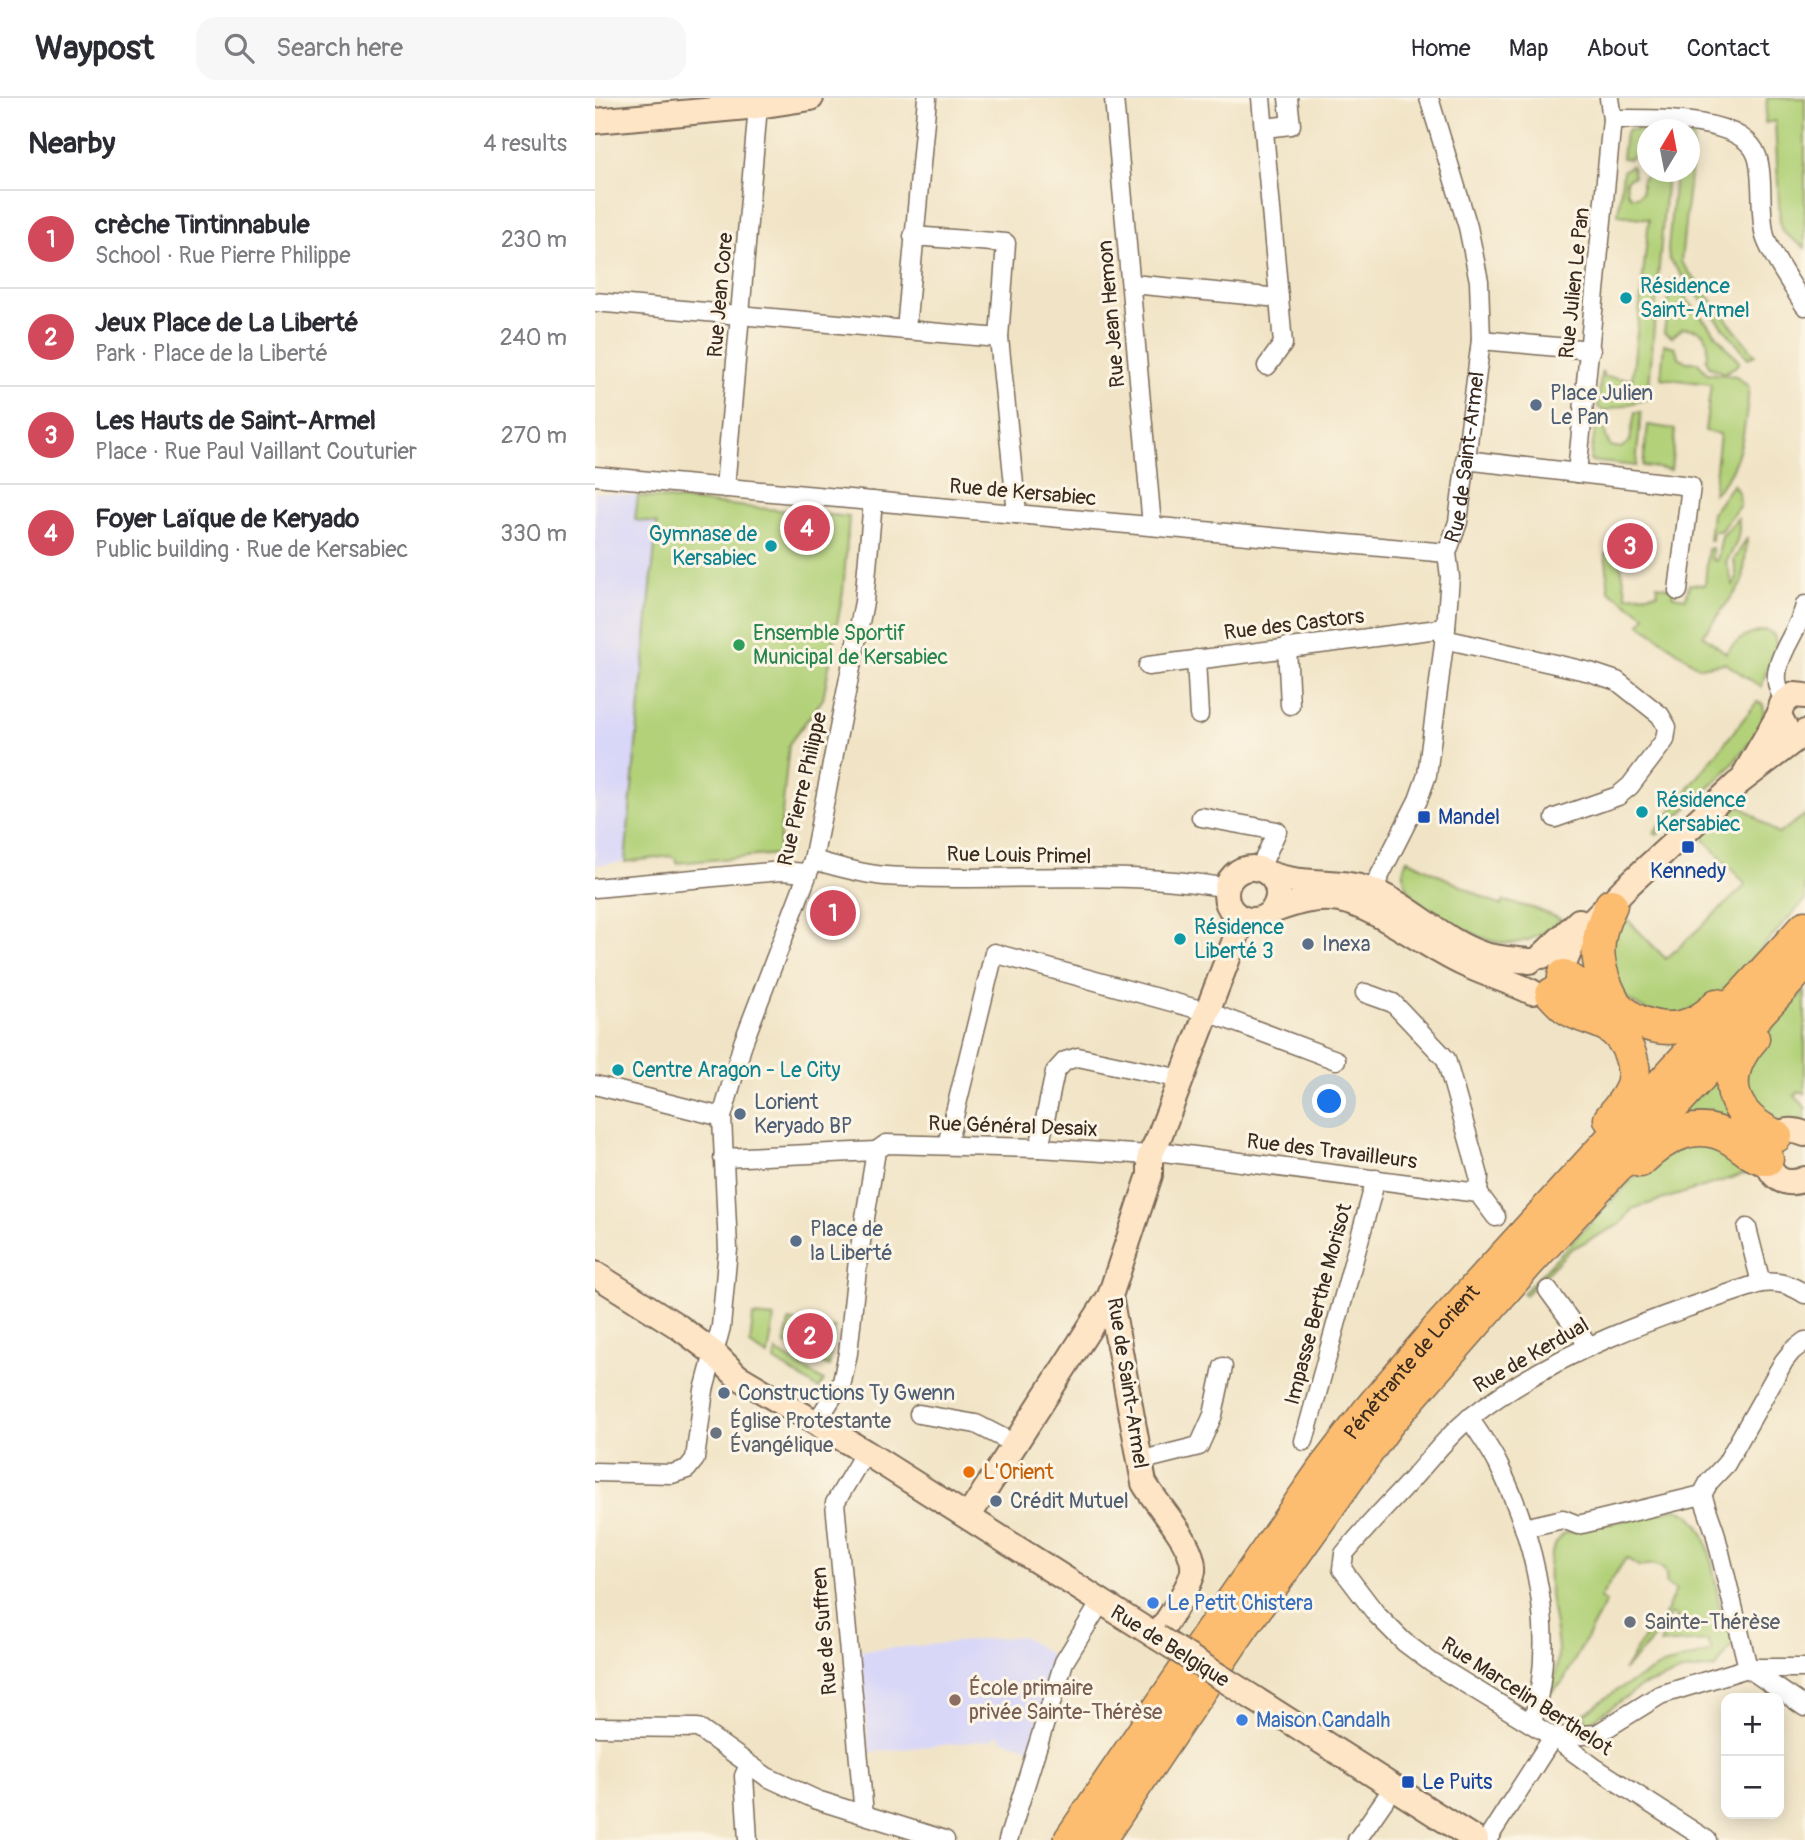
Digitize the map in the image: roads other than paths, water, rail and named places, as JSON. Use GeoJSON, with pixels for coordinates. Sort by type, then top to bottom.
{"type":"FeatureCollection","features":[{"type":"Feature","properties":{"kind":"highway"},"geometry":{"type":"LineString","coordinates":[[1618,896],[1601,923],[1598,936],[1602,979],[1618,1007]]}},
{"type":"Feature","properties":{"kind":"highway"},"geometry":{"type":"LineString","coordinates":[[1547,975],[1618,1007],[1636,1021],[1674,1029],[1694,1024],[1714,1009],[1805,908]]}},
{"type":"Feature","properties":{"kind":"highway","name":"Pénétrante de Lorient"},"geometry":{"type":"LineString","coordinates":[[1070,1840],[1229,1606],[1323,1471],[1370,1409],[1437,1330],[1805,927]]}},
{"type":"Feature","properties":{"kind":"highway","name":"Pénétrante de Lorient"},"geometry":{"type":"LineString","coordinates":[[1099,1840],[1327,1506],[1407,1400],[1528,1263],[1805,963]]}},
{"type":"Feature","properties":{"kind":"highway"},"geometry":{"type":"LineString","coordinates":[[1370,1409],[1440,1314],[1621,1106],[1632,1086],[1633,1064],[1621,1037],[1607,1026],[1569,1010],[1547,975]]}},
{"type":"Feature","properties":{"kind":"highway"},"geometry":{"type":"LineString","coordinates":[[1792,1150],[1743,1113],[1736,1101],[1732,1074],[1743,1049],[1805,981]]}},
{"type":"Feature","properties":{"kind":"highway"},"geometry":{"type":"LineString","coordinates":[[1407,1400],[1505,1304],[1651,1150],[1682,1133],[1696,1129],[1709,1130],[1731,1139],[1756,1156],[1792,1150]]}},
{"type":"Feature","properties":{"kind":"street"},"geometry":{"type":"LineString","coordinates":[[595,121],[758,106],[811,98]]}},
{"type":"Feature","properties":{"kind":"street"},"geometry":{"type":"LineString","coordinates":[[905,330],[927,98]]}},
{"type":"Feature","properties":{"kind":"street","name":"Rue Jean Hemon"},"geometry":{"type":"LineString","coordinates":[[1114,98],[1152,526]]}},
{"type":"Feature","properties":{"kind":"street"},"geometry":{"type":"LineString","coordinates":[[1261,98],[1283,344],[1266,366]]}},
{"type":"Feature","properties":{"kind":"street"},"geometry":{"type":"LineString","coordinates":[[1264,128],[1291,125],[1288,98]]}},
{"type":"Feature","properties":{"kind":"street","name":"Rue de Saint-Armel"},"geometry":{"type":"LineString","coordinates":[[1372,891],[1418,800],[1427,775],[1445,633],[1450,577],[1447,553],[1458,522],[1481,340],[1479,281],[1468,227],[1429,98]]}},
{"type":"Feature","properties":{"kind":"street","name":"Rue Julien Le Pan"},"geometry":{"type":"LineString","coordinates":[[1577,473],[1612,119],[1609,98]]}},
{"type":"Feature","properties":{"kind":"street","name":"Rue Jean Core"},"geometry":{"type":"LineString","coordinates":[[726,488],[758,106]]}},
{"type":"Feature","properties":{"kind":"street"},"geometry":{"type":"LineString","coordinates":[[1612,119],[1654,119],[1721,127],[1743,136],[1756,155],[1765,238],[1805,306]]}},
{"type":"Feature","properties":{"kind":"street"},"geometry":{"type":"LineString","coordinates":[[913,236],[1006,243],[999,338],[1017,514]]}},
{"type":"Feature","properties":{"kind":"street"},"geometry":{"type":"LineString","coordinates":[[1132,284],[1279,298]]}},
{"type":"Feature","properties":{"kind":"street"},"geometry":{"type":"LineString","coordinates":[[595,302],[999,338]]}},
{"type":"Feature","properties":{"kind":"street"},"geometry":{"type":"LineString","coordinates":[[1481,340],[1591,350]]}},
{"type":"Feature","properties":{"kind":"street"},"geometry":{"type":"LineString","coordinates":[[1465,460],[1691,486],[1678,591]]}},
{"type":"Feature","properties":{"kind":"street","name":"Rue de Kersabiec"},"geometry":{"type":"LineString","coordinates":[[595,476],[1447,553]]}},
{"type":"Feature","properties":{"kind":"street","name":"Rue Pierre Philippe"},"geometry":{"type":"LineString","coordinates":[[723,1158],[722,1117],[743,1043],[809,867],[864,601],[873,501]]}},
{"type":"Feature","properties":{"kind":"street"},"geometry":{"type":"LineString","coordinates":[[1795,698],[1779,693],[1776,679],[1778,664],[1798,626],[1805,605]]}},
{"type":"Feature","properties":{"kind":"street","name":"Rue des Castors"},"geometry":{"type":"LineString","coordinates":[[1147,666],[1287,647],[1445,633],[1617,681],[1660,716],[1667,727],[1665,740],[1630,786],[1618,796],[1555,818]]}},
{"type":"Feature","properties":{"kind":"street"},"geometry":{"type":"LineString","coordinates":[[1287,647],[1290,705]]}},
{"type":"Feature","properties":{"kind":"street"},"geometry":{"type":"LineString","coordinates":[[1196,659],[1199,715]]}},
{"type":"Feature","properties":{"kind":"street"},"geometry":{"type":"LineString","coordinates":[[1795,698],[1781,721],[1794,733],[1805,732]]}},
{"type":"Feature","properties":{"kind":"street"},"geometry":{"type":"LineString","coordinates":[[1737,785],[1795,698]]}},
{"type":"Feature","properties":{"kind":"street"},"geometry":{"type":"LineString","coordinates":[[1547,975],[1574,940],[1618,896],[1737,785],[1805,732]]}},
{"type":"Feature","properties":{"kind":"street"},"geometry":{"type":"LineString","coordinates":[[1201,817],[1277,831],[1265,871]]}},
{"type":"Feature","properties":{"kind":"street","name":"Rue Louis Primel"},"geometry":{"type":"LineString","coordinates":[[595,888],[809,867],[883,876],[1113,879],[1195,882],[1226,888]]}},
{"type":"Feature","properties":{"kind":"street"},"geometry":{"type":"LineString","coordinates":[[1243,869],[1265,871],[1289,881],[1344,883],[1387,898],[1483,955],[1547,975],[1464,964],[1352,903],[1323,898],[1311,899],[1272,911],[1259,920],[1243,919],[1236,915],[1227,903],[1226,888],[1235,873],[1243,869]]}},
{"type":"Feature","properties":{"kind":"street"},"geometry":{"type":"LineString","coordinates":[[1265,871],[1276,882],[1278,892],[1272,911]]}},
{"type":"Feature","properties":{"kind":"street","name":"Rue de Saint-Armel"},"geometry":{"type":"LineString","coordinates":[[1157,1637],[1193,1573],[1192,1558],[1185,1542],[1144,1483],[1110,1296],[1150,1175],[1150,1155],[1157,1144],[1243,919]]}},
{"type":"Feature","properties":{"kind":"street"},"geometry":{"type":"LineString","coordinates":[[947,1145],[994,953],[1207,1012],[1336,1060]]}},
{"type":"Feature","properties":{"kind":"street"},"geometry":{"type":"LineString","coordinates":[[1365,993],[1393,1003],[1446,1059],[1479,1176],[1478,1193],[1496,1217]]}},
{"type":"Feature","properties":{"kind":"street"},"geometry":{"type":"LineString","coordinates":[[1039,1148],[1055,1072],[1065,1061],[1078,1057],[1181,1079]]}},
{"type":"Feature","properties":{"kind":"street"},"geometry":{"type":"LineString","coordinates":[[595,1085],[722,1117]]}},
{"type":"Feature","properties":{"kind":"street","name":"Rue Général Desaix"},"geometry":{"type":"LineString","coordinates":[[876,1151],[886,1144],[1039,1148],[1150,1155]]}},
{"type":"Feature","properties":{"kind":"street"},"geometry":{"type":"LineString","coordinates":[[1792,1150],[1805,1199]]}},
{"type":"Feature","properties":{"kind":"street"},"geometry":{"type":"LineString","coordinates":[[595,1472],[672,1475],[687,1469],[695,1458],[704,1390],[716,1349],[728,1249],[723,1158],[876,1151],[842,1382],[821,1415]]}},
{"type":"Feature","properties":{"kind":"street","name":"Rue des Travailleurs"},"geometry":{"type":"LineString","coordinates":[[1150,1155],[1164,1152],[1478,1193]]}},
{"type":"Feature","properties":{"kind":"street","name":"Impasse Berthe Morisot"},"geometry":{"type":"LineString","coordinates":[[1304,1441],[1376,1179]]}},
{"type":"Feature","properties":{"kind":"street"},"geometry":{"type":"LineString","coordinates":[[1747,1228],[1761,1283]]}},
{"type":"Feature","properties":{"kind":"street","name":"Rue de Belgique"},"geometry":{"type":"LineString","coordinates":[[595,1274],[821,1415],[865,1452]]}},
{"type":"Feature","properties":{"kind":"street","name":"Rue de Kerdual"},"geometry":{"type":"LineString","coordinates":[[1342,1569],[1344,1554],[1469,1418],[1509,1390],[1589,1346],[1638,1325],[1761,1283],[1790,1285],[1805,1294]]}},
{"type":"Feature","properties":{"kind":"street"},"geometry":{"type":"LineString","coordinates":[[1548,1290],[1589,1346]]}},
{"type":"Feature","properties":{"kind":"street"},"geometry":{"type":"LineString","coordinates":[[968,1517],[1110,1296]]}},
{"type":"Feature","properties":{"kind":"street"},"geometry":{"type":"LineString","coordinates":[[1805,1329],[1805,1340],[1791,1351],[1784,1361],[1726,1464],[1709,1482],[1702,1495],[1715,1532],[1748,1668],[1805,1707]]}},
{"type":"Feature","properties":{"kind":"street","name":"Rue de Belgique"},"geometry":{"type":"LineString","coordinates":[[716,1349],[737,1376],[865,1452],[1476,1840]]}},
{"type":"Feature","properties":{"kind":"street"},"geometry":{"type":"LineString","coordinates":[[1139,1461],[1199,1446],[1213,1415],[1223,1367]]}},
{"type":"Feature","properties":{"kind":"street"},"geometry":{"type":"LineString","coordinates":[[919,1414],[975,1424],[1015,1444]]}},
{"type":"Feature","properties":{"kind":"street"},"geometry":{"type":"LineString","coordinates":[[1469,1418],[1497,1462],[1524,1528],[1542,1609],[1544,1640],[1541,1695],[1532,1723]]}},
{"type":"Feature","properties":{"kind":"street","name":"Rue de Suffren"},"geometry":{"type":"LineString","coordinates":[[864,1814],[835,1503],[865,1452]]}},
{"type":"Feature","properties":{"kind":"street"},"geometry":{"type":"LineString","coordinates":[[1524,1528],[1563,1519],[1578,1525],[1702,1495]]}},
{"type":"Feature","properties":{"kind":"street","name":"Rue Marcelin Berthelot"},"geometry":{"type":"LineString","coordinates":[[1342,1569],[1377,1615],[1403,1642],[1532,1723],[1594,1768],[1706,1840]]}},
{"type":"Feature","properties":{"kind":"street"},"geometry":{"type":"LineString","coordinates":[[1008,1840],[1064,1662],[1101,1602]]}},
{"type":"Feature","properties":{"kind":"street"},"geometry":{"type":"LineString","coordinates":[[1487,1840],[1553,1737],[1597,1734],[1660,1695],[1748,1668],[1805,1668]]}},
{"type":"Feature","properties":{"kind":"street"},"geometry":{"type":"LineString","coordinates":[[595,1727],[698,1728],[767,1777],[817,1800],[945,1840]]}},
{"type":"Feature","properties":{"kind":"street"},"geometry":{"type":"LineString","coordinates":[[748,1840],[744,1776],[749,1765]]}},
{"type":"Feature","properties":{"kind":"street"},"geometry":{"type":"LineString","coordinates":[[1357,1840],[1394,1788]]}},
{"type":"Feature","properties":{"kind":"place","name":"Résidence Saint-Armel"},"geometry":{"type":"Point","coordinates":[1626,298]}},
{"type":"Feature","properties":{"kind":"place","name":"Place Julien Le Pan"},"geometry":{"type":"Point","coordinates":[1536,405]}},
{"type":"Feature","properties":{"kind":"place","name":"Foyer Laïque de Keryado"},"geometry":{"type":"Point","coordinates":[807,528]}},
{"type":"Feature","properties":{"kind":"place","name":"Gymnase de Kersabiec"},"geometry":{"type":"Point","coordinates":[771,546]}},
{"type":"Feature","properties":{"kind":"place","name":"Les Hauts de Saint-Armel"},"geometry":{"type":"Point","coordinates":[1630,546]}},
{"type":"Feature","properties":{"kind":"place","name":"Ensemble Sportif Municipal de Kersabiec"},"geometry":{"type":"Point","coordinates":[739,645]}},
{"type":"Feature","properties":{"kind":"place","name":"Résidence Kersabiec"},"geometry":{"type":"Point","coordinates":[1642,812]}},
{"type":"Feature","properties":{"kind":"place","name":"Mandel"},"geometry":{"type":"Point","coordinates":[1424,817]}},
{"type":"Feature","properties":{"kind":"place","name":"Kennedy"},"geometry":{"type":"Point","coordinates":[1688,847]}},
{"type":"Feature","properties":{"kind":"place","name":"crèche Tintinnabule"},"geometry":{"type":"Point","coordinates":[833,913]}},
{"type":"Feature","properties":{"kind":"place","name":"Résidence Liberté 3"},"geometry":{"type":"Point","coordinates":[1180,939]}},
{"type":"Feature","properties":{"kind":"place","name":"Inexa"},"geometry":{"type":"Point","coordinates":[1308,944]}},
{"type":"Feature","properties":{"kind":"place","name":"Centre Aragon - Le City"},"geometry":{"type":"Point","coordinates":[618,1070]}},
{"type":"Feature","properties":{"kind":"place","name":"Lorient Keryado BP"},"geometry":{"type":"Point","coordinates":[740,1114]}},
{"type":"Feature","properties":{"kind":"place","name":"Place de la Liberté"},"geometry":{"type":"Point","coordinates":[796,1241]}},
{"type":"Feature","properties":{"kind":"place","name":"Jeux Place de La Liberté"},"geometry":{"type":"Point","coordinates":[810,1336]}},
{"type":"Feature","properties":{"kind":"place","name":"Constructions Ty Gwenn"},"geometry":{"type":"Point","coordinates":[724,1393]}},
{"type":"Feature","properties":{"kind":"place","name":"Église Protestante Évangélique"},"geometry":{"type":"Point","coordinates":[716,1433]}},
{"type":"Feature","properties":{"kind":"place","name":"L'Orient"},"geometry":{"type":"Point","coordinates":[969,1472]}},
{"type":"Feature","properties":{"kind":"place","name":"Crédit Mutuel"},"geometry":{"type":"Point","coordinates":[996,1501]}},
{"type":"Feature","properties":{"kind":"place","name":"Le Petit Chistera"},"geometry":{"type":"Point","coordinates":[1153,1603]}},
{"type":"Feature","properties":{"kind":"place","name":"Sainte-Thérèse"},"geometry":{"type":"Point","coordinates":[1630,1622]}},
{"type":"Feature","properties":{"kind":"place","name":"École primaire privée Sainte-Thérèse"},"geometry":{"type":"Point","coordinates":[955,1700]}},
{"type":"Feature","properties":{"kind":"place","name":"Maison Candalh"},"geometry":{"type":"Point","coordinates":[1242,1720]}},
{"type":"Feature","properties":{"kind":"place","name":"Le Puits"},"geometry":{"type":"Point","coordinates":[1408,1782]}}]}
